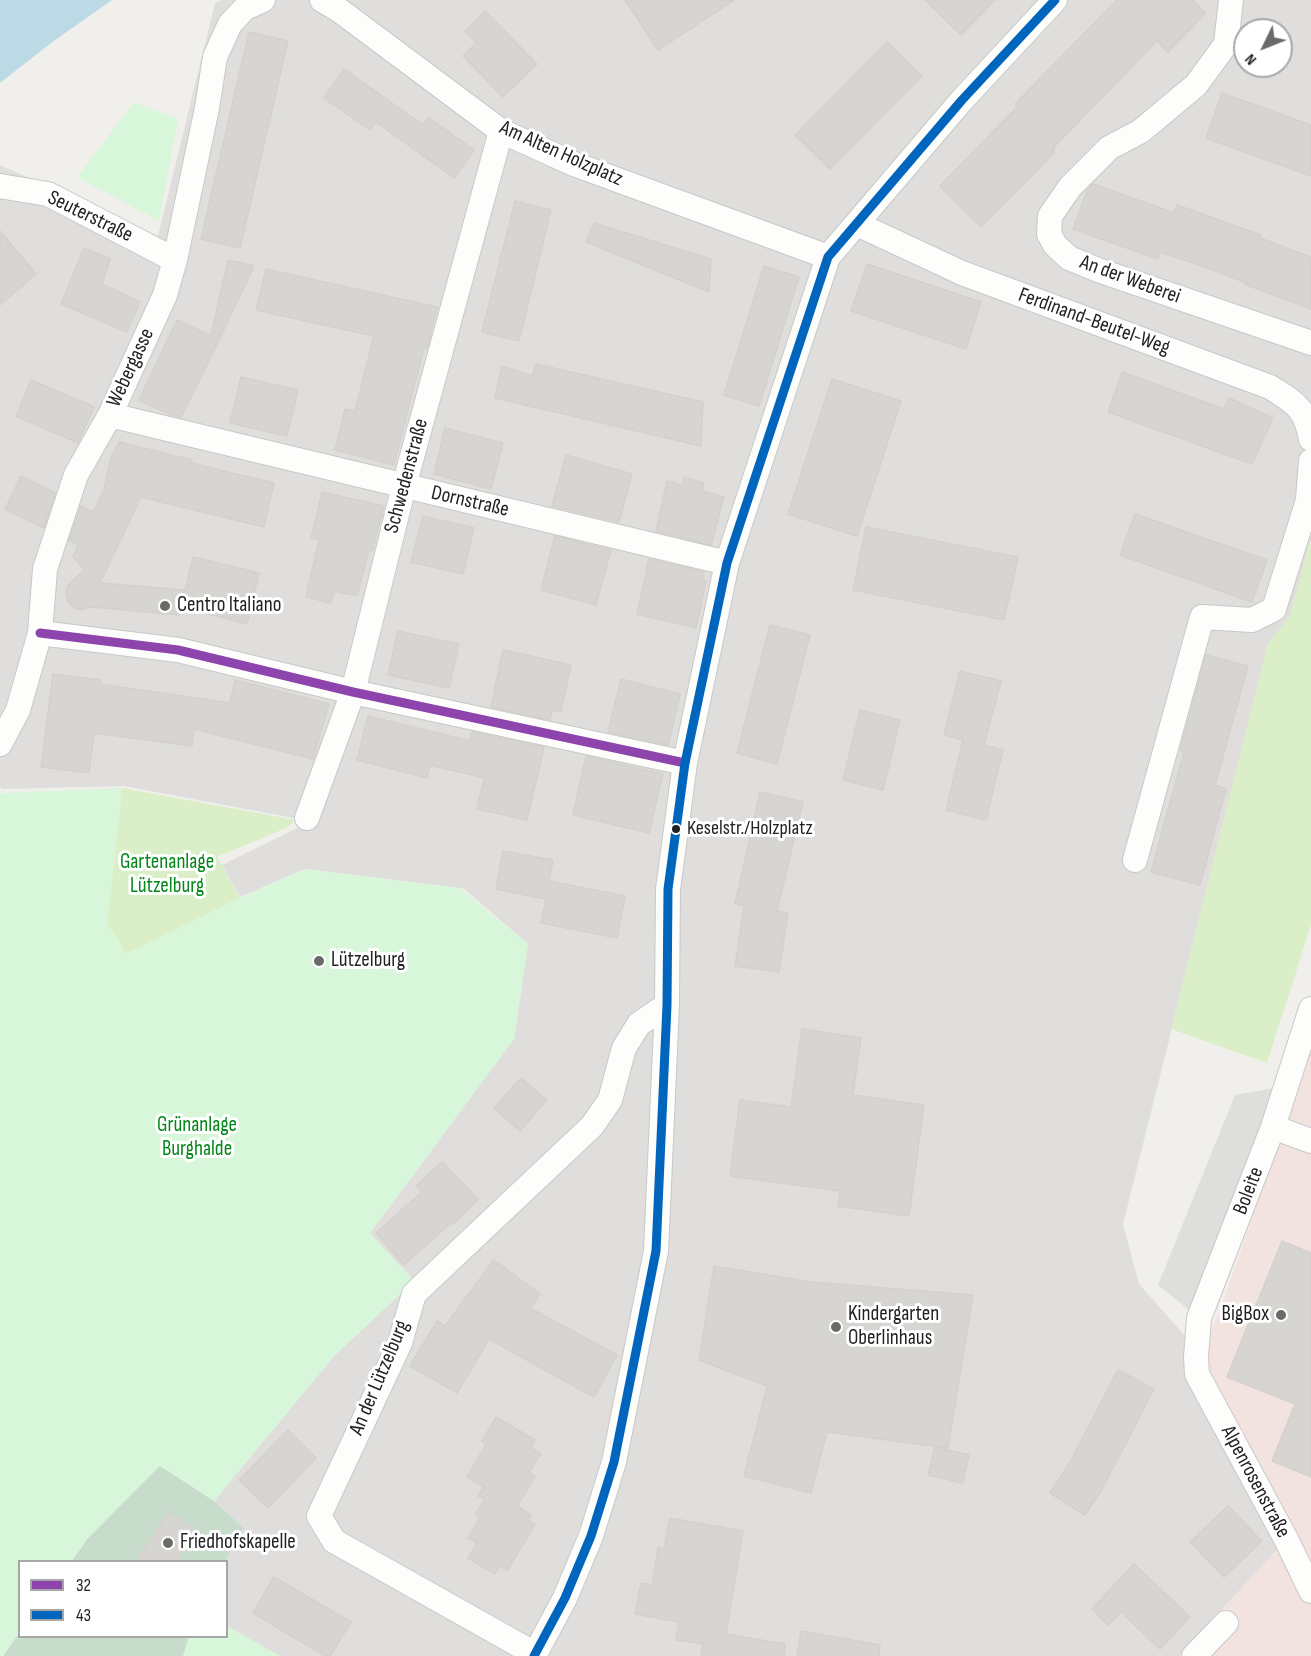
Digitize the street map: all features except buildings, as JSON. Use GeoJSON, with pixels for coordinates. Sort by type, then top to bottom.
{"type":"FeatureCollection","features":[{"type":"Feature","properties":{"kind":"street","name":"Webergasse"},"geometry":{"type":"LineString","coordinates":[[0,744],[18,710],[40,633],[45,569],[76,475],[110,415],[165,295],[175,260],[207,108],[214,57],[230,24],[244,8],[263,0]]}},
{"type":"Feature","properties":{"kind":"street","name":"Am Alten Holzplatz"},"geometry":{"type":"LineString","coordinates":[[322,0],[339,10],[501,131],[574,164],[828,257]]}},
{"type":"Feature","properties":{"kind":"street"},"geometry":{"type":"LineString","coordinates":[[534,1655],[565,1599],[591,1536],[615,1462],[656,1251],[667,1005],[668,889],[685,763],[727,563],[828,257],[962,100],[1055,0]]}},
{"type":"Feature","properties":{"kind":"street","name":"An der Weberei"},"geometry":{"type":"LineString","coordinates":[[1231,0],[1226,44],[1196,85],[1141,131],[1109,148],[1070,187],[1050,216],[1049,234],[1055,245],[1069,258],[1311,343]]}},
{"type":"Feature","properties":{"kind":"street","name":"Schwedenstraße"},"geometry":{"type":"LineString","coordinates":[[307,818],[353,692],[404,486],[501,131]]}},
{"type":"Feature","properties":{"kind":"street","name":"Seuterstraße"},"geometry":{"type":"LineString","coordinates":[[0,186],[48,195],[175,260]]}},
{"type":"Feature","properties":{"kind":"street","name":"Ferdinand-Beutel-Weg"},"geometry":{"type":"LineString","coordinates":[[857,224],[962,273],[1270,387],[1296,404],[1308,422],[1311,439]]}},
{"type":"Feature","properties":{"kind":"street","name":"Dornstraße"},"geometry":{"type":"LineString","coordinates":[[110,415],[727,563]]}},
{"type":"Feature","properties":{"kind":"street"},"geometry":{"type":"LineString","coordinates":[[1136,861],[1202,617],[1252,620],[1274,609],[1308,500],[1311,461]]}},
{"type":"Feature","properties":{"kind":"street"},"geometry":{"type":"LineString","coordinates":[[40,633],[178,650],[353,692],[685,763]]}},
{"type":"Feature","properties":{"kind":"street","name":"An der Lützelburg"},"geometry":{"type":"LineString","coordinates":[[534,1655],[334,1541],[319,1516],[400,1343],[414,1294],[592,1126],[610,1100],[624,1048],[639,1024],[667,1005]]}},
{"type":"Feature","properties":{"kind":"street","name":"Boleite"},"geometry":{"type":"LineString","coordinates":[[1197,1374],[1199,1318],[1274,1127],[1311,1008]]}},
{"type":"Feature","properties":{"kind":"street"},"geometry":{"type":"LineString","coordinates":[[1274,1127],[1311,1141]]}},
{"type":"Feature","properties":{"kind":"street","name":"Alpenrosenstraße"},"geometry":{"type":"LineString","coordinates":[[1197,1374],[1287,1541],[1311,1591]]}},
{"type":"Feature","properties":{"kind":"street"},"geometry":{"type":"LineString","coordinates":[[1194,1656],[1226,1623]]}},
{"type":"Feature","properties":{"kind":"shaded area"},"geometry":{"type":"Polygon","coordinates":[[[222,0],[1311,0],[1311,539],[1290,616],[1268,645],[1123,1224],[1139,1284],[1200,1353],[1287,1539],[1179,1656],[183,1656],[189,1638],[228,1638],[228,1560],[226,1560],[244,1528],[214,1501],[334,1356],[414,1281],[370,1233],[514,1039],[528,944],[464,889],[459,888],[305,869],[240,897],[222,865],[303,825],[304,820],[124,786],[2,789],[0,787],[0,165],[158,236],[215,3],[222,0]]]}},
{"type":"Feature","properties":{"kind":"shaded area"},"geometry":{"type":"Polygon","coordinates":[[[1311,1040],[1311,1656],[1179,1656],[1287,1539],[1200,1353],[1219,1313],[1286,1121],[1311,1040]]]}},
{"type":"Feature","properties":{"kind":"shaded area"},"geometry":{"type":"Polygon","coordinates":[[[1286,1086],[1199,1318],[1158,1285],[1235,1095],[1286,1086]]]}},
{"type":"Feature","properties":{"kind":"green space"},"geometry":{"type":"Polygon","coordinates":[[[134,102],[178,119],[159,221],[77,177],[134,102]]]}},
{"type":"Feature","properties":{"kind":"green space"},"geometry":{"type":"Polygon","coordinates":[[[1311,539],[1311,925],[1267,1063],[1171,1029],[1268,644],[1290,616],[1311,539]]]}},
{"type":"Feature","properties":{"kind":"green space","name":"Gartenanlage Lützelburg"},"geometry":{"type":"Polygon","coordinates":[[[122,788],[296,820],[286,828],[217,857],[240,898],[126,954],[107,923],[122,788]]]}},
{"type":"Feature","properties":{"kind":"green space","name":"Grünanlage Burghalde"},"geometry":{"type":"Polygon","coordinates":[[[122,788],[107,923],[126,954],[305,869],[459,888],[528,944],[514,1039],[370,1233],[414,1281],[334,1356],[214,1501],[160,1466],[88,1538],[72,1560],[18,1560],[18,1634],[3,1656],[0,1656],[0,795],[122,788]]]}},
{"type":"Feature","properties":{"kind":"green space"},"geometry":{"type":"Polygon","coordinates":[[[160,1465],[214,1501],[244,1528],[226,1560],[72,1560],[88,1538],[160,1465]]]}},
{"type":"Feature","properties":{"kind":"green space"},"geometry":{"type":"Polygon","coordinates":[[[228,1627],[280,1656],[183,1656],[189,1638],[228,1638],[228,1627]]]}},
{"type":"Feature","properties":{"kind":"green space"},"geometry":{"type":"Polygon","coordinates":[[[18,1634],[18,1638],[189,1638],[183,1656],[3,1656],[18,1634]]]}},
{"type":"Feature","properties":{"kind":"water"},"geometry":{"type":"Polygon","coordinates":[[[0,0],[112,0],[0,83],[0,0]]]}},
{"type":"Feature","properties":{"kind":"transit line","name":"43"},"geometry":{"type":"LineString","coordinates":[[534,1656],[565,1598],[591,1536],[614,1462],[656,1251],[667,1005],[668,889],[685,763],[727,563],[828,257],[962,100],[1055,0]]}},
{"type":"Feature","properties":{"kind":"transit line","name":"32"},"geometry":{"type":"LineString","coordinates":[[40,633],[178,650],[353,692],[685,763]]}},
{"type":"Feature","properties":{"kind":"place","name":"Centro Italiano"},"geometry":{"type":"Point","coordinates":[165,606]}},
{"type":"Feature","properties":{"kind":"place","name":"Keselstr./Holzplatz"},"geometry":{"type":"Point","coordinates":[676,829]}},
{"type":"Feature","properties":{"kind":"place","name":"Lützelburg"},"geometry":{"type":"Point","coordinates":[319,961]}},
{"type":"Feature","properties":{"kind":"place","name":"BigBox"},"geometry":{"type":"Point","coordinates":[1281,1315]}},
{"type":"Feature","properties":{"kind":"place","name":"Kindergarten Oberlinhaus"},"geometry":{"type":"Point","coordinates":[836,1327]}},
{"type":"Feature","properties":{"kind":"place","name":"Friedhofskapelle"},"geometry":{"type":"Point","coordinates":[168,1543]}}]}
